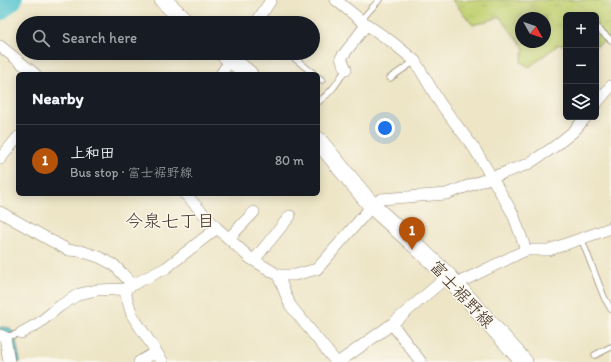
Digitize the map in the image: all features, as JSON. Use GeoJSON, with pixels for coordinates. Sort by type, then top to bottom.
{"type":"FeatureCollection","features":[{"type":"Feature","properties":{"kind":"main road"},"geometry":{"type":"LineString","coordinates":[[163,0],[180,16]]}},
{"type":"Feature","properties":{"kind":"main road"},"geometry":{"type":"LineString","coordinates":[[235,60],[247,72]]}},
{"type":"Feature","properties":{"kind":"main road","name":"富士裾野線"},"geometry":{"type":"LineString","coordinates":[[320,142],[372,206],[452,280],[524,362]]}},
{"type":"Feature","properties":{"kind":"street"},"geometry":{"type":"LineString","coordinates":[[261,16],[271,0]]}},
{"type":"Feature","properties":{"kind":"street"},"geometry":{"type":"LineString","coordinates":[[336,0],[415,61],[440,103],[474,148],[491,176],[513,214],[526,250]]}},
{"type":"Feature","properties":{"kind":"street"},"geometry":{"type":"LineString","coordinates":[[346,69],[341,58],[364,22]]}},
{"type":"Feature","properties":{"kind":"street"},"geometry":{"type":"LineString","coordinates":[[0,46],[16,59]]}},
{"type":"Feature","properties":{"kind":"street"},"geometry":{"type":"LineString","coordinates":[[18,60],[32,72]]}},
{"type":"Feature","properties":{"kind":"street"},"geometry":{"type":"LineString","coordinates":[[222,72],[228,60]]}},
{"type":"Feature","properties":{"kind":"street"},"geometry":{"type":"LineString","coordinates":[[599,101],[609,93]]}},
{"type":"Feature","properties":{"kind":"street"},"geometry":{"type":"LineString","coordinates":[[190,196],[217,228],[254,260],[278,275],[295,275],[316,269],[372,206],[381,199],[446,194],[491,176],[528,164],[554,147],[574,131],[583,120]]}},
{"type":"Feature","properties":{"kind":"street"},"geometry":{"type":"LineString","coordinates":[[0,159],[16,139]]}},
{"type":"Feature","properties":{"kind":"street"},"geometry":{"type":"LineString","coordinates":[[0,212],[68,250],[81,251],[99,257],[114,265],[128,287],[132,314],[163,362]]}},
{"type":"Feature","properties":{"kind":"street"},"geometry":{"type":"LineString","coordinates":[[229,238],[254,212]]}},
{"type":"Feature","properties":{"kind":"street"},"geometry":{"type":"LineString","coordinates":[[254,260],[290,216]]}},
{"type":"Feature","properties":{"kind":"street"},"geometry":{"type":"LineString","coordinates":[[21,333],[39,323],[60,306],[79,294],[97,290],[128,287],[166,268],[217,228]]}},
{"type":"Feature","properties":{"kind":"street"},"geometry":{"type":"LineString","coordinates":[[339,362],[452,280],[526,250],[549,250],[611,228]]}},
{"type":"Feature","properties":{"kind":"street"},"geometry":{"type":"LineString","coordinates":[[278,275],[290,305],[336,362]]}},
{"type":"Feature","properties":{"kind":"street"},"geometry":{"type":"LineString","coordinates":[[392,324],[421,362]]}},
{"type":"Feature","properties":{"kind":"street"},"geometry":{"type":"LineString","coordinates":[[2,336],[9,362]]}},
{"type":"Feature","properties":{"kind":"street"},"geometry":{"type":"LineString","coordinates":[[139,362],[156,352]]}},
{"type":"Feature","properties":{"kind":"lane"},"geometry":{"type":"LineString","coordinates":[[364,22],[379,0]]}},
{"type":"Feature","properties":{"kind":"lane"},"geometry":{"type":"LineString","coordinates":[[599,29],[611,40]]}},
{"type":"Feature","properties":{"kind":"lane"},"geometry":{"type":"LineString","coordinates":[[297,60],[312,72]]}},
{"type":"Feature","properties":{"kind":"lane"},"geometry":{"type":"LineString","coordinates":[[390,78],[415,61]]}},
{"type":"Feature","properties":{"kind":"lane"},"geometry":{"type":"LineString","coordinates":[[320,100],[336,86],[346,69]]}},
{"type":"Feature","properties":{"kind":"lane"},"geometry":{"type":"LineString","coordinates":[[581,238],[604,297],[611,309]]}},
{"type":"Feature","properties":{"kind":"lane"},"geometry":{"type":"LineString","coordinates":[[2,336],[21,333]]}},
{"type":"Feature","properties":{"kind":"lane"},"geometry":{"type":"LineString","coordinates":[[595,355],[611,347]]}},
{"type":"Feature","properties":{"kind":"green space"},"geometry":{"type":"Polygon","coordinates":[[[452,0],[611,0],[611,41],[609,39],[599,44],[599,12],[563,12],[563,45],[559,44],[529,67],[521,62],[524,48],[551,48],[551,12],[515,12],[515,36],[500,17],[473,25],[452,0]]]}},
{"type":"Feature","properties":{"kind":"water"},"geometry":{"type":"Polygon","coordinates":[[[0,327],[10,328],[15,335],[20,362],[15,362],[11,338],[0,332],[0,327]]]}},
{"type":"Feature","properties":{"kind":"waterway"},"geometry":{"type":"LineString","coordinates":[[0,11],[13,0]]}},
{"type":"Feature","properties":{"kind":"place","name":"上和田"},"geometry":{"type":"Point","coordinates":[412,250]}},
{"type":"Feature","properties":{"kind":"district","name":"今泉七丁目"},"geometry":{"type":"Point","coordinates":[170,221]}}]}
